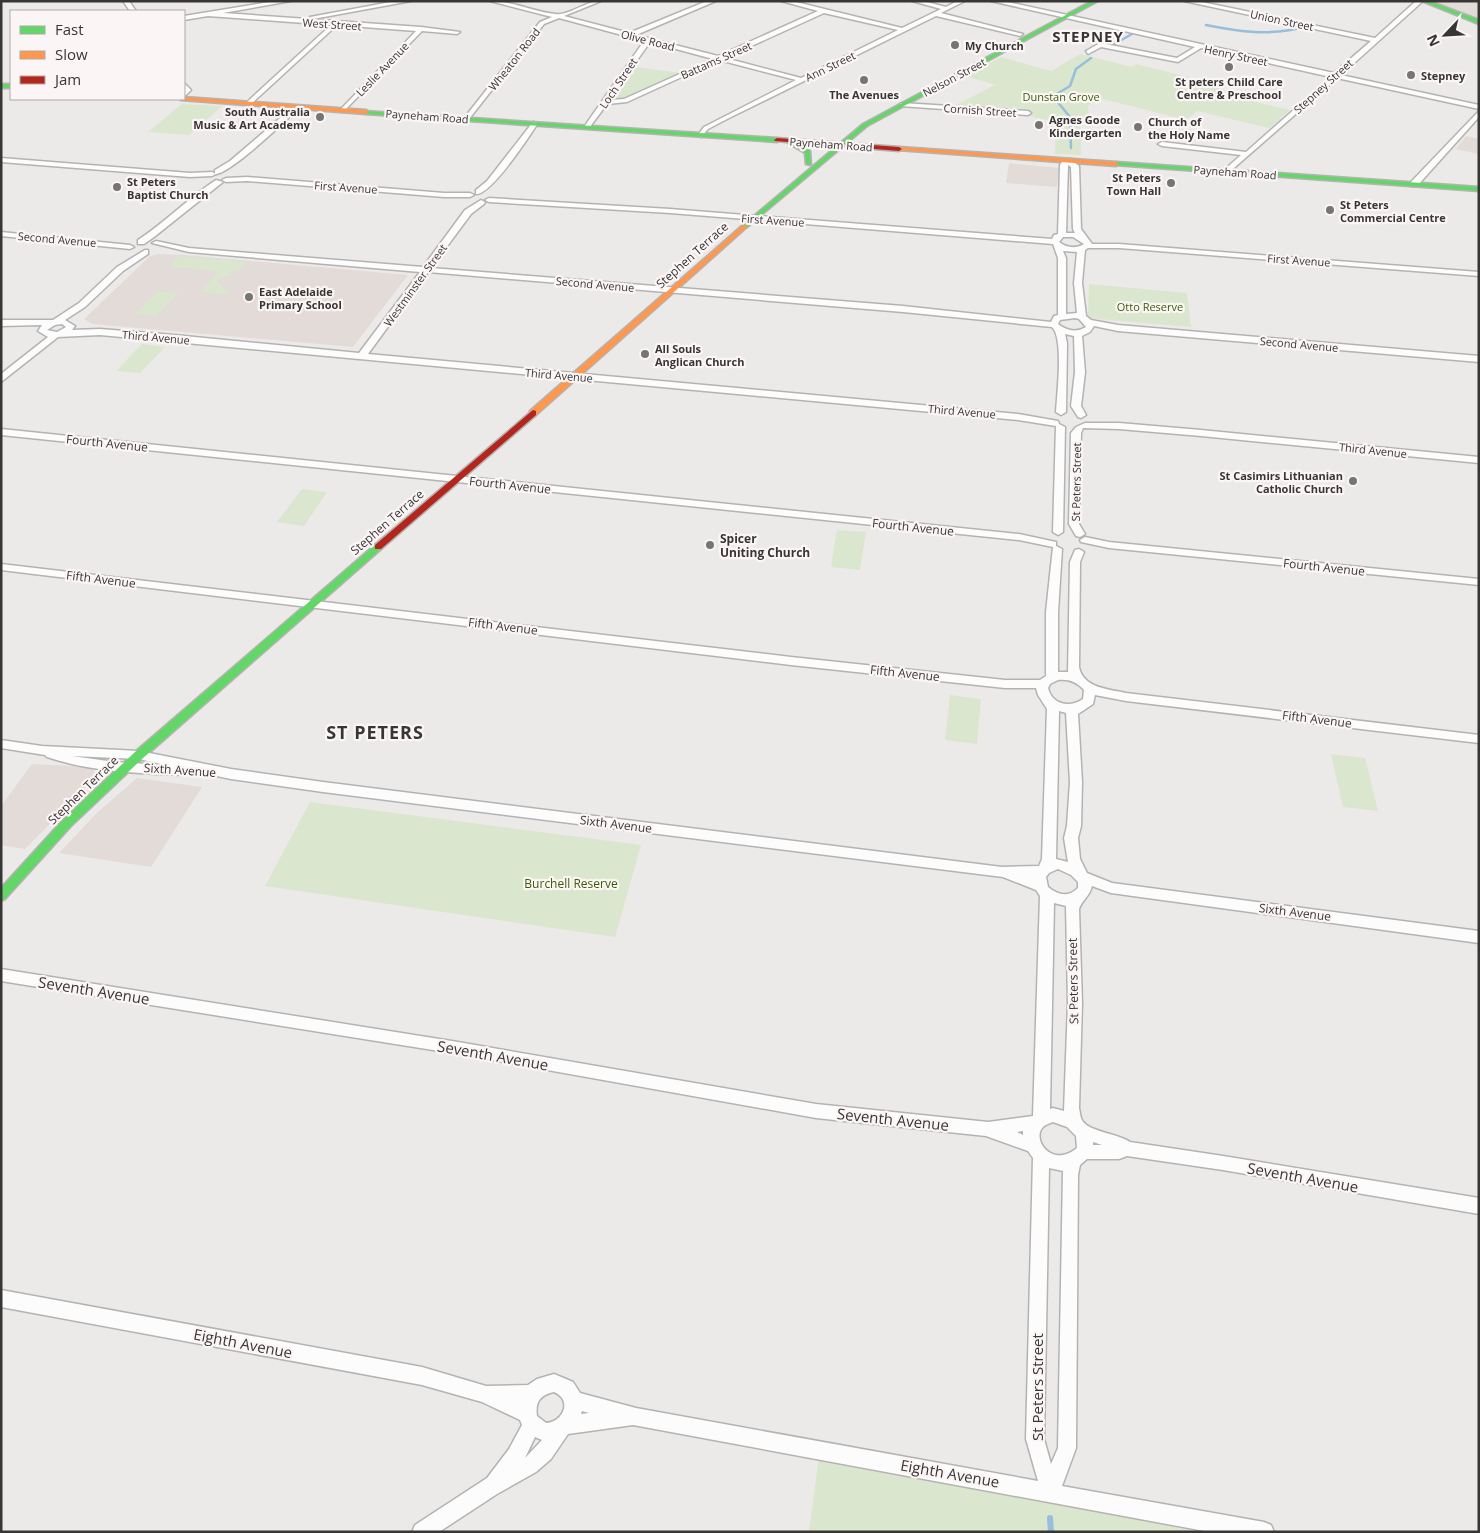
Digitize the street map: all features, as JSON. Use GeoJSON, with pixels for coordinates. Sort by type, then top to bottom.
{"type":"FeatureCollection","features":[{"type":"Feature","properties":{"kind":"main road","name":"Nelson Street"},"geometry":{"type":"LineString","coordinates":[[1061,16],[1081,1]]}},
{"type":"Feature","properties":{"kind":"main road","name":"Nelson Street"},"geometry":{"type":"LineString","coordinates":[[828,144],[853,123],[896,104],[1061,16],[1096,1]]}},
{"type":"Feature","properties":{"kind":"main road"},"geometry":{"type":"LineString","coordinates":[[1422,1],[1479,22]]}},
{"type":"Feature","properties":{"kind":"main road","name":"Payneham Road"},"geometry":{"type":"LineString","coordinates":[[185,97],[296,107],[1479,189]]}},
{"type":"Feature","properties":{"kind":"main road","name":"Nelson Street"},"geometry":{"type":"LineString","coordinates":[[842,144],[865,125],[896,104]]}},
{"type":"Feature","properties":{"kind":"main road"},"geometry":{"type":"LineString","coordinates":[[784,141],[806,150],[809,164]]}},
{"type":"Feature","properties":{"kind":"main road","name":"Stephen Terrace"},"geometry":{"type":"LineString","coordinates":[[801,177],[809,164],[828,144]]}},
{"type":"Feature","properties":{"kind":"main road","name":"Stephen Terrace"},"geometry":{"type":"LineString","coordinates":[[1,896],[66,823],[139,755],[673,291],[752,219],[842,144]]}},
{"type":"Feature","properties":{"kind":"street"},"geometry":{"type":"LineString","coordinates":[[185,18],[288,1]]}},
{"type":"Feature","properties":{"kind":"street"},"geometry":{"type":"LineString","coordinates":[[291,21],[408,1]]}},
{"type":"Feature","properties":{"kind":"street","name":"Olive Road"},"geometry":{"type":"LineString","coordinates":[[493,1],[558,16],[802,80]]}},
{"type":"Feature","properties":{"kind":"street","name":"Wheaton Road"},"geometry":{"type":"LineString","coordinates":[[467,118],[536,29],[544,22],[598,1]]}},
{"type":"Feature","properties":{"kind":"street"},"geometry":{"type":"LineString","coordinates":[[630,36],[712,1]]}},
{"type":"Feature","properties":{"kind":"street"},"geometry":{"type":"LineString","coordinates":[[784,1],[903,30]]}},
{"type":"Feature","properties":{"kind":"street"},"geometry":{"type":"LineString","coordinates":[[915,1],[947,9]]}},
{"type":"Feature","properties":{"kind":"street","name":"Ann Street"},"geometry":{"type":"LineString","coordinates":[[700,135],[706,128],[962,1]]}},
{"type":"Feature","properties":{"kind":"street","name":"Henry Street"},"geometry":{"type":"LineString","coordinates":[[994,1],[1479,107]]}},
{"type":"Feature","properties":{"kind":"street","name":"Union Street"},"geometry":{"type":"LineString","coordinates":[[1188,1],[1376,40]]}},
{"type":"Feature","properties":{"kind":"street","name":"Stepney Street"},"geometry":{"type":"LineString","coordinates":[[1227,172],[1334,76],[1422,1]]}},
{"type":"Feature","properties":{"kind":"street","name":"Battams Street"},"geometry":{"type":"LineString","coordinates":[[607,102],[623,102],[823,11]]}},
{"type":"Feature","properties":{"kind":"street","name":"West Street"},"geometry":{"type":"LineString","coordinates":[[208,14],[457,32]]}},
{"type":"Feature","properties":{"kind":"street"},"geometry":{"type":"LineString","coordinates":[[936,14],[1025,35]]}},
{"type":"Feature","properties":{"kind":"street"},"geometry":{"type":"LineString","coordinates":[[249,103],[335,24]]}},
{"type":"Feature","properties":{"kind":"street","name":"Leslie Avenue"},"geometry":{"type":"LineString","coordinates":[[343,110],[421,29]]}},
{"type":"Feature","properties":{"kind":"street"},"geometry":{"type":"LineString","coordinates":[[1115,35],[1122,30]]}},
{"type":"Feature","properties":{"kind":"street","name":"Loch Street"},"geometry":{"type":"LineString","coordinates":[[587,127],[607,102],[648,40]]}},
{"type":"Feature","properties":{"kind":"street"},"geometry":{"type":"LineString","coordinates":[[1088,52],[1107,40]]}},
{"type":"Feature","properties":{"kind":"street"},"geometry":{"type":"LineString","coordinates":[[1100,45],[1178,60],[1199,47]]}},
{"type":"Feature","properties":{"kind":"street","name":"Cornish Street"},"geometry":{"type":"LineString","coordinates":[[896,104],[1028,113]]}},
{"type":"Feature","properties":{"kind":"street"},"geometry":{"type":"LineString","coordinates":[[204,190],[211,176],[232,163],[296,107]]}},
{"type":"Feature","properties":{"kind":"street"},"geometry":{"type":"LineString","coordinates":[[1414,184],[1479,113]]}},
{"type":"Feature","properties":{"kind":"street"},"geometry":{"type":"LineString","coordinates":[[485,197],[492,185],[490,183],[535,123]]}},
{"type":"Feature","properties":{"kind":"street"},"geometry":{"type":"LineString","coordinates":[[1162,144],[1247,154]]}},
{"type":"Feature","properties":{"kind":"street"},"geometry":{"type":"LineString","coordinates":[[1,160],[226,178]]}},
{"type":"Feature","properties":{"kind":"street","name":"St Peters Street"},"geometry":{"type":"LineString","coordinates":[[1044,869],[1049,859],[1052,781],[1053,709],[1047,690],[1063,343],[1058,322],[1062,258],[1057,240],[1064,165],[1067,161],[1075,166],[1077,229],[1084,243],[1078,283],[1085,325],[1078,335],[1080,372],[1076,406],[1083,422],[1076,433],[1074,524],[1082,543],[1075,562],[1073,667],[1075,678]]}},
{"type":"Feature","properties":{"kind":"street"},"geometry":{"type":"LineString","coordinates":[[120,269],[135,246],[160,231],[204,190],[226,178],[232,163]]}},
{"type":"Feature","properties":{"kind":"street"},"geometry":{"type":"LineString","coordinates":[[211,176],[226,178]]}},
{"type":"Feature","properties":{"kind":"street","name":"First Avenue"},"geometry":{"type":"LineString","coordinates":[[226,178],[469,198],[485,197],[752,219],[1057,240]]}},
{"type":"Feature","properties":{"kind":"street","name":"Westminster Street"},"geometry":{"type":"LineString","coordinates":[[361,357],[468,212],[485,197]]}},
{"type":"Feature","properties":{"kind":"street","name":"Westminster Street"},"geometry":{"type":"LineString","coordinates":[[468,212],[469,198]]}},
{"type":"Feature","properties":{"kind":"street"},"geometry":{"type":"LineString","coordinates":[[22,360],[43,333],[44,327],[82,305],[120,269],[145,252],[155,248],[160,231]]}},
{"type":"Feature","properties":{"kind":"street","name":"Second Avenue"},"geometry":{"type":"LineString","coordinates":[[1,234],[135,246],[155,243],[189,250],[1058,322]]}},
{"type":"Feature","properties":{"kind":"street"},"geometry":{"type":"LineString","coordinates":[[1057,240],[1074,235],[1084,243]]}},
{"type":"Feature","properties":{"kind":"street"},"geometry":{"type":"LineString","coordinates":[[1057,240],[1068,249],[1084,243]]}},
{"type":"Feature","properties":{"kind":"street","name":"First Avenue"},"geometry":{"type":"LineString","coordinates":[[1084,243],[1479,274]]}},
{"type":"Feature","properties":{"kind":"street","name":"Second Avenue"},"geometry":{"type":"LineString","coordinates":[[135,246],[145,252],[189,250]]}},
{"type":"Feature","properties":{"kind":"street"},"geometry":{"type":"LineString","coordinates":[[1,379],[22,360],[70,328],[70,324],[82,305]]}},
{"type":"Feature","properties":{"kind":"street"},"geometry":{"type":"LineString","coordinates":[[1,323],[54,322]]}},
{"type":"Feature","properties":{"kind":"street","name":"Third Avenue"},"geometry":{"type":"LineString","coordinates":[[54,322],[64,322],[100,332]]}},
{"type":"Feature","properties":{"kind":"street"},"geometry":{"type":"LineString","coordinates":[[1058,322],[1085,325]]}},
{"type":"Feature","properties":{"kind":"street"},"geometry":{"type":"LineString","coordinates":[[1058,322],[1068,332],[1085,325]]}},
{"type":"Feature","properties":{"kind":"street"},"geometry":{"type":"LineString","coordinates":[[14,324],[43,333]]}},
{"type":"Feature","properties":{"kind":"street","name":"Second Avenue"},"geometry":{"type":"LineString","coordinates":[[1085,325],[1479,359]]}},
{"type":"Feature","properties":{"kind":"street","name":"Third Avenue"},"geometry":{"type":"LineString","coordinates":[[43,333],[100,332],[573,377],[1058,419]]}},
{"type":"Feature","properties":{"kind":"street"},"geometry":{"type":"LineString","coordinates":[[1074,412],[1083,422],[1068,429],[1058,419],[1074,412]]}},
{"type":"Feature","properties":{"kind":"street","name":"Third Avenue"},"geometry":{"type":"LineString","coordinates":[[1083,422],[1479,460]]}},
{"type":"Feature","properties":{"kind":"street","name":"Fourth Avenue"},"geometry":{"type":"LineString","coordinates":[[1,432],[1055,540]]}},
{"type":"Feature","properties":{"kind":"street"},"geometry":{"type":"LineString","coordinates":[[1072,531],[1082,543],[1065,552],[1055,540],[1072,531]]}},
{"type":"Feature","properties":{"kind":"street","name":"Fourth Avenue"},"geometry":{"type":"LineString","coordinates":[[1082,543],[1479,582]]}},
{"type":"Feature","properties":{"kind":"street","name":"Fifth Avenue"},"geometry":{"type":"LineString","coordinates":[[1,567],[1047,690]]}},
{"type":"Feature","properties":{"kind":"street"},"geometry":{"type":"LineString","coordinates":[[1062,675],[1075,678],[1087,684],[1090,696],[1080,707],[1062,708],[1047,690],[1062,675]]}},
{"type":"Feature","properties":{"kind":"street","name":"Fifth Avenue"},"geometry":{"type":"LineString","coordinates":[[1090,696],[1126,697],[1479,739]]}},
{"type":"Feature","properties":{"kind":"street"},"geometry":{"type":"LineString","coordinates":[[1074,708],[1072,714],[1076,782],[1074,826],[1071,838],[1073,859],[1081,875],[1085,889],[1079,896],[1057,900],[1043,891],[1038,876],[1044,869],[1057,864],[1066,866],[1081,875]]}},
{"type":"Feature","properties":{"kind":"street","name":"Sixth Avenue"},"geometry":{"type":"LineString","coordinates":[[1,744],[42,750],[139,755],[231,774]]}},
{"type":"Feature","properties":{"kind":"street","name":"Sixth Avenue"},"geometry":{"type":"LineString","coordinates":[[42,750],[64,759],[231,774],[392,796],[1002,872],[1044,869]]}},
{"type":"Feature","properties":{"kind":"street","name":"Sixth Avenue"},"geometry":{"type":"LineString","coordinates":[[1002,872],[1043,891]]}},
{"type":"Feature","properties":{"kind":"street","name":"Sixth Avenue"},"geometry":{"type":"LineString","coordinates":[[1081,875],[1111,888],[1479,937]]}},
{"type":"Feature","properties":{"kind":"street","name":"Sixth Avenue"},"geometry":{"type":"LineString","coordinates":[[1079,896],[1111,888]]}},
{"type":"Feature","properties":{"kind":"street","name":"St Peters Street"},"geometry":{"type":"LineString","coordinates":[[1038,1120],[1043,891]]}},
{"type":"Feature","properties":{"kind":"street","name":"St Peters Street"},"geometry":{"type":"LineString","coordinates":[[1079,896],[1072,909],[1075,1003],[1071,1108],[1079,1127]]}},
{"type":"Feature","properties":{"kind":"street","name":"Seventh Avenue"},"geometry":{"type":"LineString","coordinates":[[1,975],[458,1048],[816,1111],[986,1129],[1038,1120]]}},
{"type":"Feature","properties":{"kind":"street"},"geometry":{"type":"LineString","coordinates":[[1050,1492],[1067,1448],[1067,1304],[1070,1175],[1078,1157],[1085,1138],[1079,1127],[1063,1116],[1053,1115],[1038,1120],[1031,1131],[1037,1151],[1053,1163],[1064,1164],[1078,1157]]}},
{"type":"Feature","properties":{"kind":"street","name":"Seventh Avenue"},"geometry":{"type":"LineString","coordinates":[[1079,1127],[1118,1142],[1126,1149]]}},
{"type":"Feature","properties":{"kind":"street","name":"Seventh Avenue"},"geometry":{"type":"LineString","coordinates":[[986,1129],[1037,1151]]}},
{"type":"Feature","properties":{"kind":"street","name":"Seventh Avenue"},"geometry":{"type":"LineString","coordinates":[[1078,1157],[1119,1152],[1126,1149],[1224,1163],[1479,1206]]}},
{"type":"Feature","properties":{"kind":"street","name":"St Peters Street"},"geometry":{"type":"LineString","coordinates":[[1037,1151],[1035,1439],[1050,1492]]}},
{"type":"Feature","properties":{"kind":"street","name":"Eighth Avenue"},"geometry":{"type":"LineString","coordinates":[[1,1298],[422,1376],[484,1394],[530,1419]]}},
{"type":"Feature","properties":{"kind":"street"},"geometry":{"type":"LineString","coordinates":[[422,1532],[490,1487],[538,1461],[572,1416],[573,1400],[568,1389],[554,1383],[543,1386],[529,1399],[530,1419],[516,1456],[490,1487]]}},
{"type":"Feature","properties":{"kind":"street","name":"Eighth Avenue"},"geometry":{"type":"LineString","coordinates":[[484,1394],[533,1394]]}},
{"type":"Feature","properties":{"kind":"street","name":"Eighth Avenue"},"geometry":{"type":"LineString","coordinates":[[573,1400],[636,1417],[1264,1532]]}},
{"type":"Feature","properties":{"kind":"street","name":"Eighth Avenue"},"geometry":{"type":"LineString","coordinates":[[562,1428],[636,1417]]}},
{"type":"Feature","properties":{"kind":"street"},"geometry":{"type":"LineString","coordinates":[[530,1419],[546,1433],[562,1428]]}},
{"type":"Feature","properties":{"kind":"shaded area"},"geometry":{"type":"Polygon","coordinates":[[[1424,1],[1479,1],[1479,22],[1424,1]]]}},
{"type":"Feature","properties":{"kind":"shaded area"},"geometry":{"type":"Polygon","coordinates":[[[1466,136],[1479,139],[1479,154],[1456,149],[1466,136]]]}},
{"type":"Feature","properties":{"kind":"shaded area"},"geometry":{"type":"Polygon","coordinates":[[[1009,163],[1059,168],[1057,187],[1006,183],[1009,163]]]}},
{"type":"Feature","properties":{"kind":"shaded area","name":"East Adelaide Primary School"},"geometry":{"type":"Polygon","coordinates":[[[158,254],[408,275],[353,347],[92,324],[84,319],[150,256],[158,254]]]}},
{"type":"Feature","properties":{"kind":"shaded area"},"geometry":{"type":"Polygon","coordinates":[[[32,764],[91,767],[95,773],[95,778],[25,849],[1,845],[1,806],[32,764]]]}},
{"type":"Feature","properties":{"kind":"shaded area"},"geometry":{"type":"Polygon","coordinates":[[[137,778],[202,787],[151,867],[59,853],[98,812],[137,778]]]}},
{"type":"Feature","properties":{"kind":"green space","name":"Dunstan Grove"},"geometry":{"type":"Polygon","coordinates":[[[1080,54],[1132,67],[1136,64],[1196,79],[1194,82],[1223,89],[1219,93],[1290,110],[1269,128],[1197,111],[1186,120],[1099,98],[1088,106],[1089,118],[1080,118],[1081,155],[1055,154],[1056,122],[1028,116],[1028,109],[956,105],[995,85],[966,76],[1001,57],[1051,71],[1080,54]]]}},
{"type":"Feature","properties":{"kind":"green space"},"geometry":{"type":"Polygon","coordinates":[[[636,67],[681,73],[623,100],[614,101],[636,67]]]}},
{"type":"Feature","properties":{"kind":"green space"},"geometry":{"type":"Polygon","coordinates":[[[182,104],[222,106],[189,135],[148,132],[182,104]]]}},
{"type":"Feature","properties":{"kind":"green space"},"geometry":{"type":"Polygon","coordinates":[[[177,256],[247,262],[241,269],[229,272],[233,275],[216,280],[231,295],[200,292],[219,271],[170,267],[177,256]]]}},
{"type":"Feature","properties":{"kind":"green space","name":"Otto Reserve"},"geometry":{"type":"Polygon","coordinates":[[[1089,284],[1187,293],[1191,327],[1088,318],[1089,284]]]}},
{"type":"Feature","properties":{"kind":"green space"},"geometry":{"type":"Polygon","coordinates":[[[157,291],[179,293],[156,316],[135,314],[157,291]]]}},
{"type":"Feature","properties":{"kind":"green space"},"geometry":{"type":"Polygon","coordinates":[[[142,344],[165,347],[140,373],[116,371],[142,344]]]}},
{"type":"Feature","properties":{"kind":"green space"},"geometry":{"type":"Polygon","coordinates":[[[302,489],[327,492],[304,526],[277,522],[302,489]]]}},
{"type":"Feature","properties":{"kind":"green space"},"geometry":{"type":"Polygon","coordinates":[[[837,530],[866,532],[860,570],[831,567],[837,530]]]}},
{"type":"Feature","properties":{"kind":"green space"},"geometry":{"type":"Polygon","coordinates":[[[950,695],[981,699],[977,744],[945,740],[950,695]]]}},
{"type":"Feature","properties":{"kind":"green space"},"geometry":{"type":"Polygon","coordinates":[[[1331,754],[1365,758],[1378,811],[1343,807],[1331,754]]]}},
{"type":"Feature","properties":{"kind":"green space","name":"Burchell Reserve"},"geometry":{"type":"Polygon","coordinates":[[[310,802],[641,845],[615,937],[265,886],[310,802]]]}},
{"type":"Feature","properties":{"kind":"green space"},"geometry":{"type":"Polygon","coordinates":[[[820,1449],[1196,1532],[809,1532],[820,1449]]]}},
{"type":"Feature","properties":{"kind":"waterway"},"geometry":{"type":"LineString","coordinates":[[1206,25],[1255,32],[1291,30],[1304,27]]}},
{"type":"Feature","properties":{"kind":"waterway"},"geometry":{"type":"LineString","coordinates":[[1111,46],[1132,34]]}},
{"type":"Feature","properties":{"kind":"waterway"},"geometry":{"type":"LineString","coordinates":[[1071,148],[1070,117],[1056,100],[1055,95],[1070,86],[1076,69],[1091,58]]}},
{"type":"Feature","properties":{"kind":"waterway"},"geometry":{"type":"LineString","coordinates":[[1050,1518],[1051,1532]]}},
{"type":"Feature","properties":{"kind":"traffic: fast"},"geometry":{"type":"LineString","coordinates":[[745,226],[865,125],[1096,1]]}},
{"type":"Feature","properties":{"kind":"traffic: fast"},"geometry":{"type":"LineString","coordinates":[[1424,1],[1479,22]]}},
{"type":"Feature","properties":{"kind":"traffic: fast"},"geometry":{"type":"LineString","coordinates":[[1,86],[10,86]]}},
{"type":"Feature","properties":{"kind":"traffic: fast"},"geometry":{"type":"LineString","coordinates":[[366,112],[777,140]]}},
{"type":"Feature","properties":{"kind":"traffic: fast"},"geometry":{"type":"LineString","coordinates":[[790,142],[808,152],[809,164]]}},
{"type":"Feature","properties":{"kind":"traffic: fast"},"geometry":{"type":"LineString","coordinates":[[1116,164],[1479,189]]}},
{"type":"Feature","properties":{"kind":"traffic: fast"},"geometry":{"type":"LineString","coordinates":[[1,896],[67,823],[139,755],[378,547]]}},
{"type":"Feature","properties":{"kind":"traffic: slow"},"geometry":{"type":"LineString","coordinates":[[185,99],[366,112]]}},
{"type":"Feature","properties":{"kind":"traffic: slow"},"geometry":{"type":"LineString","coordinates":[[899,149],[1116,164]]}},
{"type":"Feature","properties":{"kind":"traffic: slow"},"geometry":{"type":"LineString","coordinates":[[533,413],[745,226]]}},
{"type":"Feature","properties":{"kind":"traffic: jam"},"geometry":{"type":"LineString","coordinates":[[777,140],[899,149]]}},
{"type":"Feature","properties":{"kind":"traffic: jam"},"geometry":{"type":"LineString","coordinates":[[378,547],[533,413]]}},
{"type":"Feature","properties":{"kind":"place","name":"My Church"},"geometry":{"type":"Point","coordinates":[955,45]}},
{"type":"Feature","properties":{"kind":"place","name":"St peters Child Care Centre & Preschool"},"geometry":{"type":"Point","coordinates":[1229,67]}},
{"type":"Feature","properties":{"kind":"place","name":"Stepney"},"geometry":{"type":"Point","coordinates":[1411,75]}},
{"type":"Feature","properties":{"kind":"place","name":"The Avenues"},"geometry":{"type":"Point","coordinates":[864,80]}},
{"type":"Feature","properties":{"kind":"place","name":"South Australia Music & Art Academy"},"geometry":{"type":"Point","coordinates":[320,117]}},
{"type":"Feature","properties":{"kind":"place","name":"Agnes Goode Kindergarten"},"geometry":{"type":"Point","coordinates":[1039,125]}},
{"type":"Feature","properties":{"kind":"place","name":"Church of the Holy Name"},"geometry":{"type":"Point","coordinates":[1138,127]}},
{"type":"Feature","properties":{"kind":"place","name":"St Peters Town Hall"},"geometry":{"type":"Point","coordinates":[1171,183]}},
{"type":"Feature","properties":{"kind":"place","name":"St Peters Baptist Church"},"geometry":{"type":"Point","coordinates":[117,187]}},
{"type":"Feature","properties":{"kind":"place","name":"St Peters Commercial Centre"},"geometry":{"type":"Point","coordinates":[1330,210]}},
{"type":"Feature","properties":{"kind":"place","name":"East Adelaide Primary School"},"geometry":{"type":"Point","coordinates":[249,297]}},
{"type":"Feature","properties":{"kind":"place","name":"All Souls Anglican Church"},"geometry":{"type":"Point","coordinates":[645,354]}},
{"type":"Feature","properties":{"kind":"place","name":"St Casimirs Lithuanian Catholic Church"},"geometry":{"type":"Point","coordinates":[1353,481]}},
{"type":"Feature","properties":{"kind":"place","name":"Spicer Uniting Church"},"geometry":{"type":"Point","coordinates":[710,545]}},
{"type":"Feature","properties":{"kind":"district","name":"STEPNEY"},"geometry":{"type":"Point","coordinates":[1088,36]}},
{"type":"Feature","properties":{"kind":"district","name":"ST PETERS"},"geometry":{"type":"Point","coordinates":[375,732]}}]}
